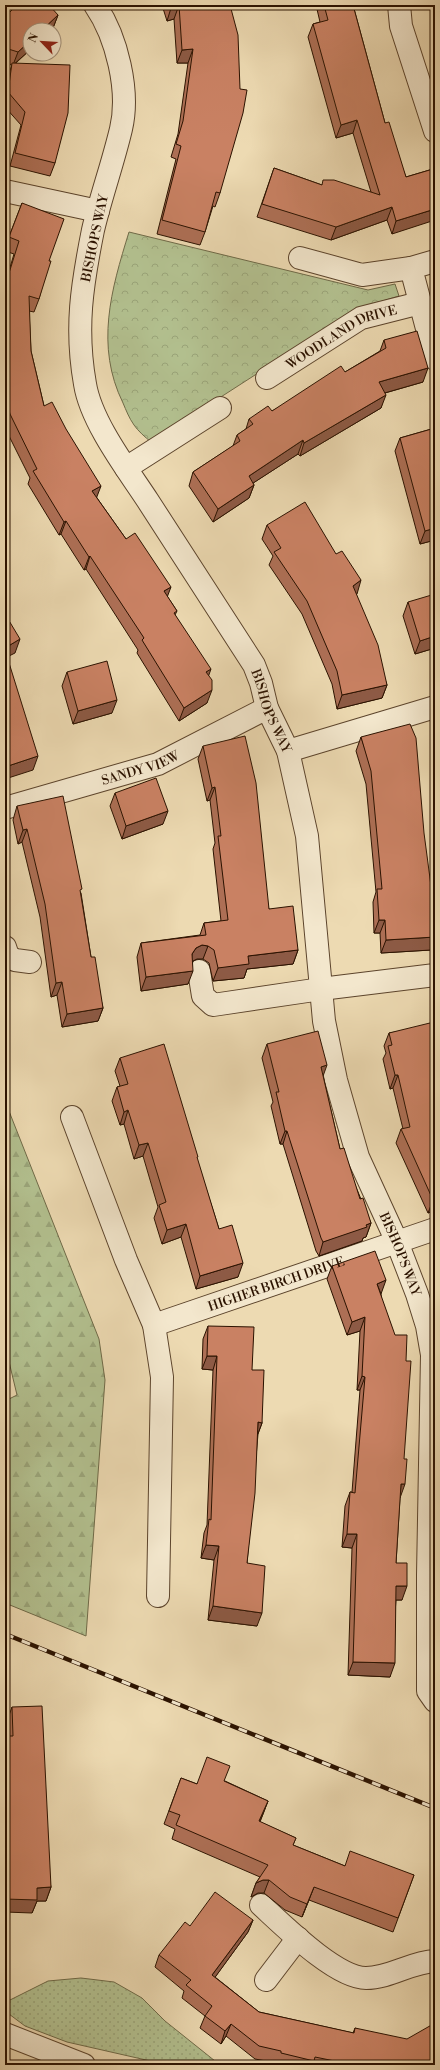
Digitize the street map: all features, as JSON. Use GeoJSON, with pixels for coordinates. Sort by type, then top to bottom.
{"type":"FeatureCollection","features":[{"type":"Feature","properties":{"kind":"street","name":"BISHOPS WAY"},"geometry":{"type":"LineString","coordinates":[[96,5],[114,42],[123,80],[121,127],[98,211],[79,307],[80,350],[85,387],[95,414],[126,468],[254,665],[261,683],[267,708],[288,751],[307,836],[324,1021],[336,1080],[358,1157],[397,1242],[427,1326],[432,1355],[432,1575],[428,1691],[435,1701]]}},
{"type":"Feature","properties":{"kind":"street"},"geometry":{"type":"LineString","coordinates":[[399,5],[401,26],[435,131]]}},
{"type":"Feature","properties":{"kind":"street"},"geometry":{"type":"LineString","coordinates":[[5,191],[98,211]]}},
{"type":"Feature","properties":{"kind":"street"},"geometry":{"type":"LineString","coordinates":[[300,258],[362,274],[411,268],[435,261]]}},
{"type":"Feature","properties":{"kind":"street"},"geometry":{"type":"LineString","coordinates":[[411,268],[435,359]]}},
{"type":"Feature","properties":{"kind":"street","name":"WOODLAND DRIVE"},"geometry":{"type":"LineString","coordinates":[[267,378],[361,318],[420,303]]}},
{"type":"Feature","properties":{"kind":"street"},"geometry":{"type":"LineString","coordinates":[[126,468],[220,408]]}},
{"type":"Feature","properties":{"kind":"street"},"geometry":{"type":"LineString","coordinates":[[288,751],[435,707]]}},
{"type":"Feature","properties":{"kind":"street","name":"SANDY VIEW"},"geometry":{"type":"LineString","coordinates":[[5,808],[158,764],[267,708]]}},
{"type":"Feature","properties":{"kind":"street"},"geometry":{"type":"LineString","coordinates":[[5,947],[8,956],[15,960],[30,962]]}},
{"type":"Feature","properties":{"kind":"street"},"geometry":{"type":"LineString","coordinates":[[199,971],[203,996],[213,1005],[321,989],[428,976]]}},
{"type":"Feature","properties":{"kind":"street"},"geometry":{"type":"LineString","coordinates":[[72,1117],[126,1260],[154,1325],[162,1377],[158,1596]]}},
{"type":"Feature","properties":{"kind":"street","name":"HIGHER BIRCH DRIVE"},"geometry":{"type":"LineString","coordinates":[[154,1325],[435,1229]]}},
{"type":"Feature","properties":{"kind":"street"},"geometry":{"type":"LineString","coordinates":[[261,1905],[323,1958],[356,1976],[367,1978],[379,1976],[422,1961],[435,1961]]}},
{"type":"Feature","properties":{"kind":"street"},"geometry":{"type":"LineString","coordinates":[[266,1980],[298,1938]]}},
{"type":"Feature","properties":{"kind":"street"},"geometry":{"type":"LineString","coordinates":[[5,2034],[84,2065]]}},
{"type":"Feature","properties":{"kind":"green space"},"geometry":{"type":"Polygon","coordinates":[[[129,232],[368,290],[395,284],[399,296],[359,308],[151,442],[144,436],[129,417],[114,382],[110,360],[108,339],[112,297],[122,254],[129,232]]]}},
{"type":"Feature","properties":{"kind":"green space"},"geometry":{"type":"Polygon","coordinates":[[[5,1101],[99,1339],[105,1380],[86,1636],[5,1603],[5,1401],[17,1395],[5,1345],[5,1101]]]}},
{"type":"Feature","properties":{"kind":"green space"},"geometry":{"type":"Polygon","coordinates":[[[81,1978],[114,1982],[142,1998],[165,2021],[220,2065],[168,2065],[67,2042],[25,2026],[5,2011],[5,2004],[8,2001],[48,1981],[81,1978]]]}},
{"type":"Feature","properties":{"kind":"building"},"geometry":{"type":"Polygon","coordinates":[[[17,5],[49,5],[58,15],[51,22],[22,22],[22,48],[18,52],[5,48],[5,17],[17,5]]]}},
{"type":"Feature","properties":{"kind":"building"},"geometry":{"type":"Polygon","coordinates":[[[171,5],[179,5],[171,8],[171,5]]]}},
{"type":"Feature","properties":{"kind":"building"},"geometry":{"type":"Polygon","coordinates":[[[179,5],[230,5],[238,35],[240,89],[247,90],[243,113],[220,193],[216,192],[205,232],[162,220],[181,146],[176,144],[183,121],[193,49],[182,50],[179,5]]]}},
{"type":"Feature","properties":{"kind":"building"},"geometry":{"type":"Polygon","coordinates":[[[324,5],[353,5],[385,123],[389,122],[406,177],[433,169],[435,176],[435,209],[396,221],[392,207],[336,227],[262,204],[274,168],[322,185],[323,180],[334,180],[380,195],[357,120],[341,125],[313,24],[328,20],[324,5]]]}},
{"type":"Feature","properties":{"kind":"building"},"geometry":{"type":"Polygon","coordinates":[[[12,63],[70,65],[68,113],[55,163],[15,153],[25,112],[8,92],[12,63]]]}},
{"type":"Feature","properties":{"kind":"building"},"geometry":{"type":"Polygon","coordinates":[[[22,203],[64,219],[49,261],[51,261],[39,299],[29,296],[31,351],[44,406],[52,402],[66,429],[101,486],[92,491],[126,539],[135,533],[171,587],[164,591],[177,611],[174,613],[211,669],[206,672],[212,680],[212,690],[184,708],[142,640],[144,638],[66,521],[64,522],[33,471],[37,469],[10,414],[5,395],[5,286],[19,241],[9,237],[22,203]]]}},
{"type":"Feature","properties":{"kind":"building"},"geometry":{"type":"Polygon","coordinates":[[[417,331],[428,368],[379,382],[386,395],[304,443],[303,440],[249,476],[254,485],[218,509],[193,472],[240,441],[237,435],[253,424],[249,419],[268,406],[272,411],[341,366],[345,372],[386,348],[384,340],[417,331]]]}},
{"type":"Feature","properties":{"kind":"building"},"geometry":{"type":"Polygon","coordinates":[[[435,428],[435,528],[425,531],[400,438],[435,428]]]}},
{"type":"Feature","properties":{"kind":"building"},"geometry":{"type":"Polygon","coordinates":[[[305,502],[336,554],[342,551],[361,580],[353,586],[378,645],[387,685],[342,695],[337,671],[307,601],[274,552],[281,548],[267,525],[305,502]]]}},
{"type":"Feature","properties":{"kind":"building"},"geometry":{"type":"Polygon","coordinates":[[[435,594],[435,636],[420,641],[408,602],[435,594]]]}},
{"type":"Feature","properties":{"kind":"building"},"geometry":{"type":"Polygon","coordinates":[[[5,614],[20,639],[5,648],[5,614]]]}},
{"type":"Feature","properties":{"kind":"building"},"geometry":{"type":"Polygon","coordinates":[[[5,650],[38,756],[5,767],[5,650]]]}},
{"type":"Feature","properties":{"kind":"building"},"geometry":{"type":"Polygon","coordinates":[[[107,661],[117,700],[78,711],[67,672],[107,661]]]}},
{"type":"Feature","properties":{"kind":"building"},"geometry":{"type":"Polygon","coordinates":[[[410,724],[416,738],[424,833],[431,886],[433,885],[435,937],[386,940],[385,920],[379,920],[377,889],[382,889],[371,771],[361,737],[410,724]]]}},
{"type":"Feature","properties":{"kind":"building"},"geometry":{"type":"Polygon","coordinates":[[[245,736],[256,783],[269,909],[293,906],[298,950],[248,956],[249,964],[218,968],[214,950],[208,946],[202,945],[196,948],[192,954],[193,971],[146,977],[141,943],[206,935],[204,923],[228,920],[218,836],[221,836],[215,787],[212,788],[203,746],[245,736]]]}},
{"type":"Feature","properties":{"kind":"building"},"geometry":{"type":"Polygon","coordinates":[[[156,778],[168,811],[126,826],[115,793],[156,778]]]}},
{"type":"Feature","properties":{"kind":"building"},"geometry":{"type":"Polygon","coordinates":[[[63,796],[82,889],[80,890],[91,957],[95,957],[103,1008],[67,1014],[62,982],[56,983],[45,904],[27,829],[23,830],[17,806],[63,796]]]}},
{"type":"Feature","properties":{"kind":"building"},"geometry":{"type":"Polygon","coordinates":[[[434,1022],[435,1199],[433,1200],[401,1129],[410,1127],[398,1075],[395,1075],[388,1046],[392,1045],[389,1033],[434,1022]]]}},
{"type":"Feature","properties":{"kind":"building"},"geometry":{"type":"Polygon","coordinates":[[[318,1031],[327,1065],[321,1067],[340,1149],[344,1148],[360,1199],[363,1198],[371,1223],[366,1225],[367,1227],[323,1242],[287,1131],[285,1131],[276,1092],[279,1092],[267,1044],[318,1031]]]}},
{"type":"Feature","properties":{"kind":"building"},"geometry":{"type":"Polygon","coordinates":[[[164,1044],[219,1229],[232,1225],[243,1263],[200,1276],[186,1224],[167,1230],[159,1205],[166,1202],[148,1143],[139,1145],[128,1110],[124,1112],[117,1087],[128,1084],[120,1058],[164,1044]]]}},
{"type":"Feature","properties":{"kind":"building"},"geometry":{"type":"Polygon","coordinates":[[[375,1251],[386,1280],[377,1284],[395,1335],[407,1335],[406,1361],[411,1361],[404,1459],[407,1459],[405,1484],[401,1484],[396,1563],[407,1563],[407,1586],[396,1586],[395,1663],[353,1662],[357,1534],[347,1534],[350,1492],[355,1493],[365,1377],[362,1376],[365,1317],[352,1322],[332,1266],[375,1251]]]}},
{"type":"Feature","properties":{"kind":"building"},"geometry":{"type":"Polygon","coordinates":[[[208,1326],[254,1327],[252,1370],[264,1370],[262,1423],[258,1422],[255,1493],[247,1563],[265,1566],[262,1613],[213,1606],[219,1546],[206,1545],[209,1519],[211,1520],[217,1356],[207,1356],[208,1326]]]}},
{"type":"Feature","properties":{"kind":"building"},"geometry":{"type":"Polygon","coordinates":[[[42,1706],[51,1887],[37,1888],[37,1900],[5,1899],[5,1736],[13,1736],[12,1707],[42,1706]]]}},
{"type":"Feature","properties":{"kind":"building"},"geometry":{"type":"Polygon","coordinates":[[[207,1757],[230,1766],[224,1781],[268,1801],[259,1821],[296,1838],[293,1845],[345,1866],[350,1851],[414,1875],[398,1918],[314,1887],[307,1904],[290,1897],[269,1880],[263,1880],[256,1883],[268,1865],[176,1825],[180,1815],[169,1811],[181,1778],[197,1784],[207,1757]]]}},
{"type":"Feature","properties":{"kind":"building"},"geometry":{"type":"Polygon","coordinates":[[[215,1892],[253,1920],[212,1975],[259,2012],[354,2033],[355,2028],[407,2039],[435,2023],[435,2058],[425,2065],[354,2065],[315,2057],[314,2061],[259,2046],[231,2024],[225,2031],[205,2016],[212,2006],[186,1985],[191,1980],[159,1955],[185,1922],[190,1926],[215,1892]]]}},
{"type":"Feature","properties":{"kind":"railway"},"geometry":{"type":"LineString","coordinates":[[5,1634],[435,1808]]}}]}
